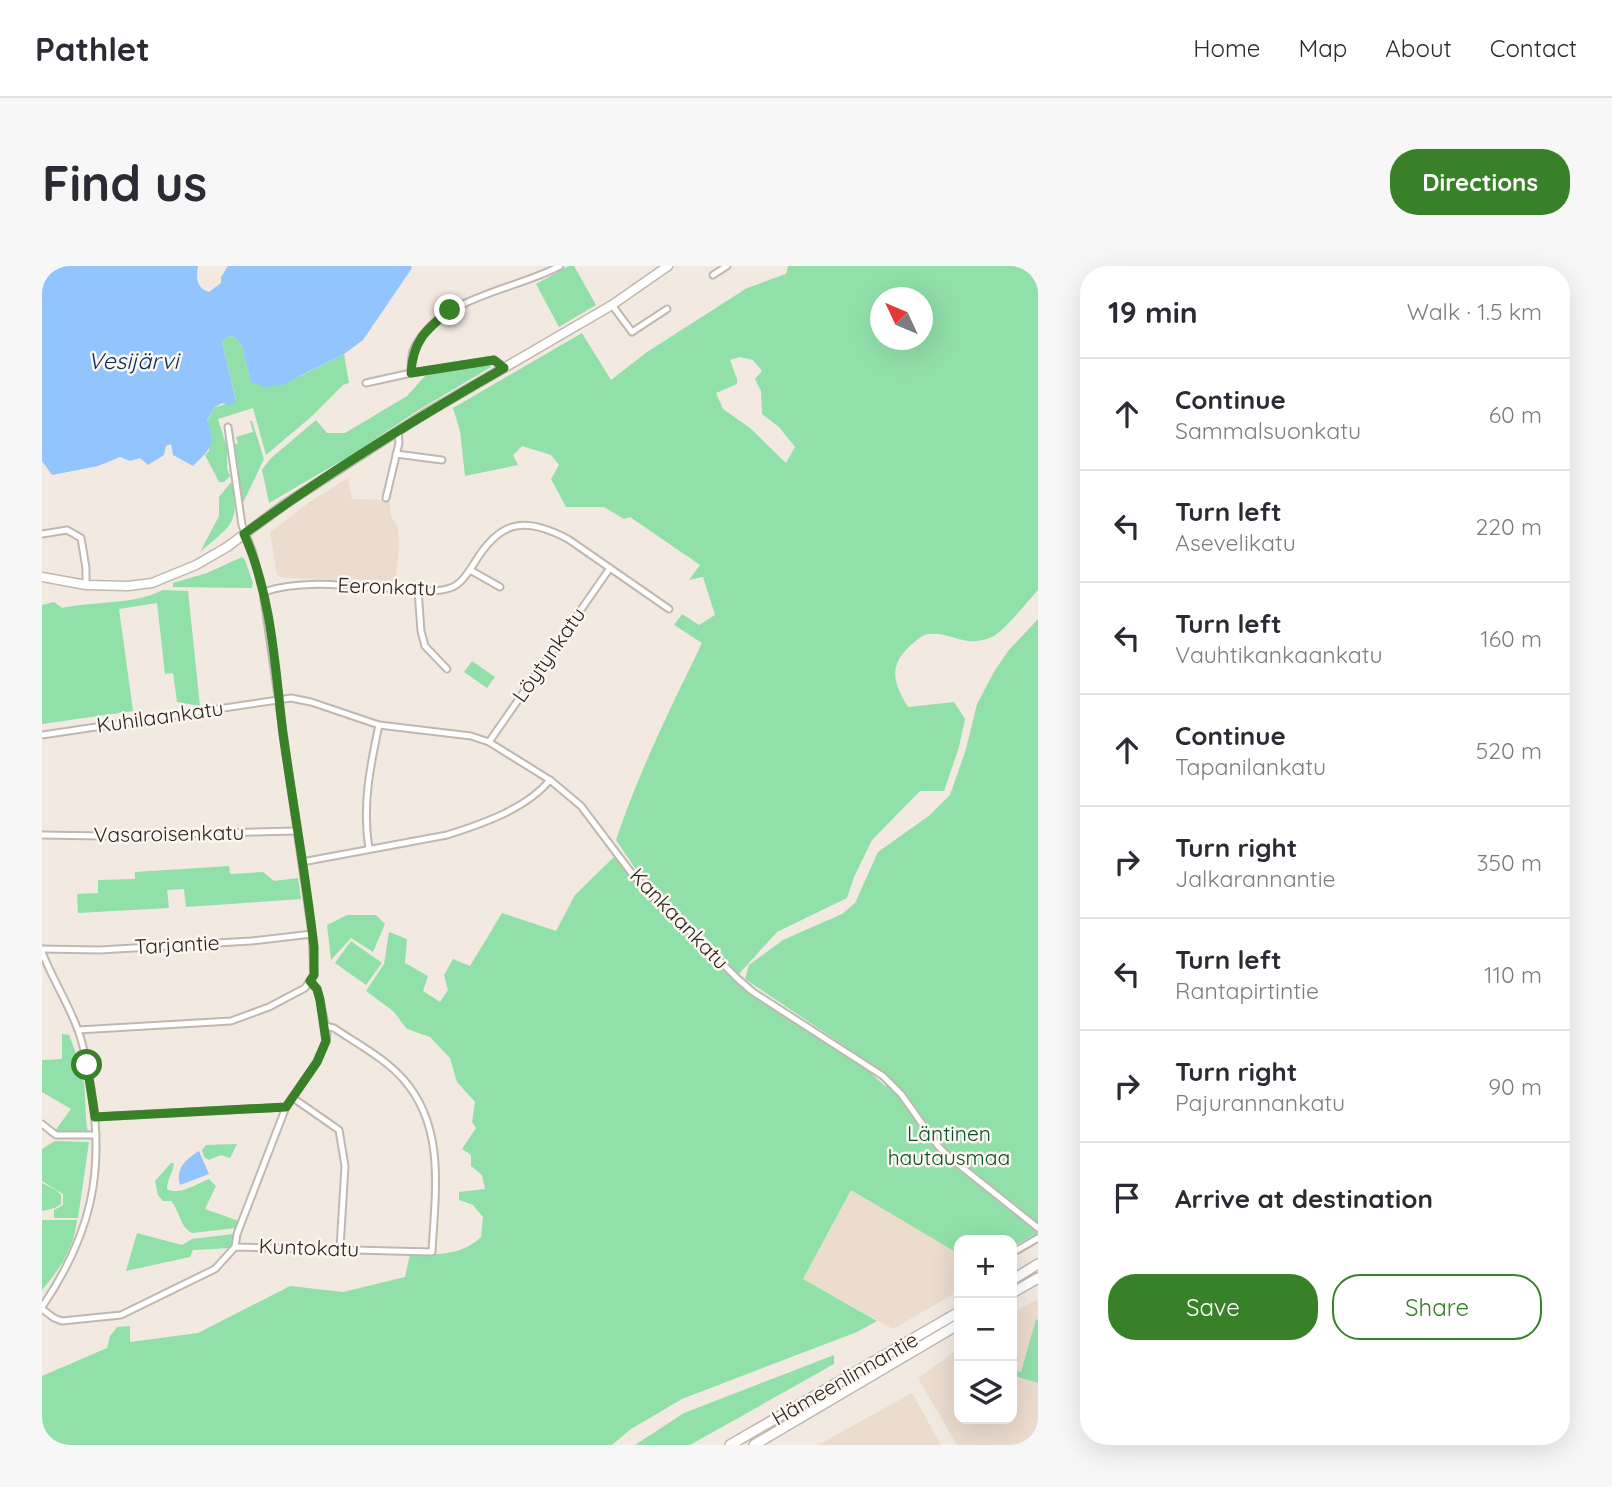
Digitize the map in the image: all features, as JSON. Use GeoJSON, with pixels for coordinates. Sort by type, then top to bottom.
{"type":"FeatureCollection","features":[{"type":"Feature","properties":{"kind":"main road"},"geometry":{"type":"LineString","coordinates":[[42,577],[86,585],[128,586],[152,583],[196,565],[398,431],[612,306],[668,266]]}},
{"type":"Feature","properties":{"kind":"main road"},"geometry":{"type":"LineString","coordinates":[[1017,1277],[1038,1264]]}},
{"type":"Feature","properties":{"kind":"main road"},"geometry":{"type":"LineString","coordinates":[[1017,1290],[1038,1278]]}},
{"type":"Feature","properties":{"kind":"main road","name":"Hämeenlinnantie"},"geometry":{"type":"LineString","coordinates":[[730,1445],[954,1315]]}},
{"type":"Feature","properties":{"kind":"main road","name":"Hämeenlinnantie"},"geometry":{"type":"LineString","coordinates":[[754,1445],[954,1327]]}},
{"type":"Feature","properties":{"kind":"street"},"geometry":{"type":"LineString","coordinates":[[411,373],[412,354],[423,335],[450,310],[477,297],[531,280],[560,266]]}},
{"type":"Feature","properties":{"kind":"street"},"geometry":{"type":"LineString","coordinates":[[713,275],[727,266]]}},
{"type":"Feature","properties":{"kind":"street"},"geometry":{"type":"LineString","coordinates":[[612,306],[632,332],[667,309]]}},
{"type":"Feature","properties":{"kind":"street"},"geometry":{"type":"LineString","coordinates":[[366,383],[494,360],[504,368]]}},
{"type":"Feature","properties":{"kind":"street"},"geometry":{"type":"LineString","coordinates":[[78,1030],[231,1021],[269,1007],[304,988],[314,975],[312,934],[263,592],[244,534],[228,427]]}},
{"type":"Feature","properties":{"kind":"street"},"geometry":{"type":"LineString","coordinates":[[386,498],[398,431]]}},
{"type":"Feature","properties":{"kind":"street"},"geometry":{"type":"LineString","coordinates":[[396,454],[442,460]]}},
{"type":"Feature","properties":{"kind":"street","name":"Eeronkatu"},"geometry":{"type":"LineString","coordinates":[[263,592],[309,584],[448,589],[460,582],[470,570],[485,544],[500,531],[521,524],[552,531],[669,609]]}},
{"type":"Feature","properties":{"kind":"street"},"geometry":{"type":"LineString","coordinates":[[42,534],[67,530],[81,538],[86,585]]}},
{"type":"Feature","properties":{"kind":"street","name":"Löytynkatu"},"geometry":{"type":"LineString","coordinates":[[489,742],[610,568]]}},
{"type":"Feature","properties":{"kind":"street"},"geometry":{"type":"LineString","coordinates":[[470,570],[500,587]]}},
{"type":"Feature","properties":{"kind":"street"},"geometry":{"type":"LineString","coordinates":[[418,590],[421,631],[425,646],[447,669]]}},
{"type":"Feature","properties":{"kind":"street","name":"Kankaankatu"},"geometry":{"type":"LineString","coordinates":[[279,699],[300,699],[379,725],[471,736],[489,742],[550,780],[582,807],[634,875],[739,980],[883,1076],[901,1094],[948,1156],[1038,1228]]}},
{"type":"Feature","properties":{"kind":"street","name":"Kuhilaankatu"},"geometry":{"type":"LineString","coordinates":[[42,734],[279,699]]}},
{"type":"Feature","properties":{"kind":"street"},"geometry":{"type":"LineString","coordinates":[[369,849],[365,813],[367,788],[379,725]]}},
{"type":"Feature","properties":{"kind":"street"},"geometry":{"type":"LineString","coordinates":[[302,862],[467,829],[530,798],[550,780]]}},
{"type":"Feature","properties":{"kind":"street","name":"Vasaroisenkatu"},"geometry":{"type":"LineString","coordinates":[[42,835],[296,831]]}},
{"type":"Feature","properties":{"kind":"street","name":"Tarjantie"},"geometry":{"type":"LineString","coordinates":[[42,950],[100,950],[251,941],[312,934]]}},
{"type":"Feature","properties":{"kind":"street"},"geometry":{"type":"LineString","coordinates":[[42,950],[78,1030],[85,1057],[95,1117],[97,1165],[87,1217],[68,1265],[42,1308]]}},
{"type":"Feature","properties":{"kind":"street"},"geometry":{"type":"LineString","coordinates":[[235,1247],[237,1234],[286,1107],[324,1050],[327,1034],[317,989],[310,981]]}},
{"type":"Feature","properties":{"kind":"street","name":"Kuntokatu"},"geometry":{"type":"LineString","coordinates":[[42,1308],[62,1321],[121,1315],[215,1269],[235,1247],[432,1252],[436,1168],[433,1138],[422,1107],[404,1079],[334,1028],[325,1026]]}},
{"type":"Feature","properties":{"kind":"street"},"geometry":{"type":"LineString","coordinates":[[293,1098],[339,1130],[345,1166],[340,1248]]}},
{"type":"Feature","properties":{"kind":"street"},"geometry":{"type":"LineString","coordinates":[[95,1117],[286,1107]]}},
{"type":"Feature","properties":{"kind":"street"},"geometry":{"type":"LineString","coordinates":[[42,1124],[56,1135],[96,1135]]}},
{"type":"Feature","properties":{"kind":"street"},"geometry":{"type":"LineString","coordinates":[[1017,1250],[1038,1238]]}},
{"type":"Feature","properties":{"kind":"shaded area"},"geometry":{"type":"Polygon","coordinates":[[[348,478],[352,499],[389,500],[391,516],[398,528],[396,576],[388,582],[284,578],[277,575],[270,532],[311,501],[348,478]]]}},
{"type":"Feature","properties":{"kind":"shaded area"},"geometry":{"type":"Polygon","coordinates":[[[851,1190],[954,1251],[954,1294],[893,1329],[803,1279],[851,1190]]]}},
{"type":"Feature","properties":{"kind":"shaded area"},"geometry":{"type":"Polygon","coordinates":[[[1038,1301],[1038,1445],[957,1445],[918,1378],[954,1351],[954,1424],[1017,1424],[1017,1310],[1038,1301]]]}},
{"type":"Feature","properties":{"kind":"shaded area"},"geometry":{"type":"Polygon","coordinates":[[[912,1393],[941,1445],[818,1445],[912,1393]]]}},
{"type":"Feature","properties":{"kind":"green space"},"geometry":{"type":"Polygon","coordinates":[[[569,266],[574,266],[596,305],[559,327],[536,284],[569,266]]]}},
{"type":"Feature","properties":{"kind":"green space"},"geometry":{"type":"Polygon","coordinates":[[[788,266],[1038,266],[1038,590],[992,637],[966,641],[929,634],[919,638],[903,653],[898,660],[895,675],[899,691],[908,707],[954,702],[965,719],[944,791],[920,791],[872,840],[847,898],[777,932],[738,975],[719,951],[635,868],[616,840],[645,764],[702,643],[674,625],[682,614],[699,625],[715,615],[703,577],[689,580],[700,565],[630,517],[624,519],[604,507],[566,507],[551,479],[559,465],[551,455],[522,446],[513,455],[518,465],[465,476],[460,431],[453,408],[582,333],[611,380],[647,352],[747,288],[786,274],[788,266]],[[740,357],[730,360],[737,384],[716,393],[723,409],[750,428],[786,463],[795,447],[779,427],[762,414],[761,391],[755,379],[762,371],[753,360],[740,357]]]}},
{"type":"Feature","properties":{"kind":"green space"},"geometry":{"type":"Polygon","coordinates":[[[233,336],[242,346],[251,382],[301,376],[344,354],[349,383],[343,385],[311,417],[266,455],[253,408],[218,419],[227,447],[227,468],[230,476],[224,482],[219,482],[205,455],[209,451],[210,430],[207,422],[214,408],[236,400],[222,342],[226,337],[233,336]]]}},
{"type":"Feature","properties":{"kind":"green space"},"geometry":{"type":"Polygon","coordinates":[[[484,365],[491,367],[269,503],[262,470],[270,459],[316,420],[327,433],[345,433],[407,396],[426,375],[484,365]]]}},
{"type":"Feature","properties":{"kind":"green space"},"geometry":{"type":"Polygon","coordinates":[[[250,421],[264,459],[242,505],[233,445],[238,443],[236,437],[253,432],[250,421]]]}},
{"type":"Feature","properties":{"kind":"green space"},"geometry":{"type":"Polygon","coordinates":[[[232,481],[235,507],[231,523],[200,552],[219,516],[219,497],[232,481]]]}},
{"type":"Feature","properties":{"kind":"green space"},"geometry":{"type":"Polygon","coordinates":[[[242,557],[253,583],[252,588],[173,587],[173,583],[207,573],[242,557]]]}},
{"type":"Feature","properties":{"kind":"green space"},"geometry":{"type":"Polygon","coordinates":[[[163,590],[188,591],[200,706],[177,702],[173,673],[165,674],[157,603],[119,609],[133,711],[42,724],[42,605],[54,602],[62,608],[127,600],[163,590]]]}},
{"type":"Feature","properties":{"kind":"green space","name":"Läntinen hautausmaa"},"geometry":{"type":"Polygon","coordinates":[[[1038,619],[1038,1233],[1017,1244],[1017,1235],[954,1235],[954,1251],[851,1190],[803,1279],[877,1321],[857,1332],[682,1399],[631,1429],[612,1445],[42,1445],[42,1376],[107,1348],[110,1336],[117,1327],[130,1326],[130,1342],[198,1333],[290,1286],[343,1292],[405,1277],[410,1254],[457,1251],[481,1237],[483,1217],[473,1205],[459,1200],[459,1192],[485,1189],[482,1175],[471,1166],[471,1155],[462,1149],[476,1128],[472,1122],[475,1102],[457,1082],[450,1058],[430,1037],[407,1029],[393,1011],[366,991],[384,964],[389,932],[407,939],[405,963],[428,976],[423,991],[440,1002],[448,990],[444,975],[453,959],[470,966],[502,913],[556,931],[575,895],[615,856],[710,960],[734,980],[860,1063],[885,1086],[890,1080],[885,1073],[745,979],[749,965],[783,940],[842,914],[855,903],[878,852],[930,815],[950,795],[966,749],[977,704],[1009,650],[1038,619]]]}},
{"type":"Feature","properties":{"kind":"green space"},"geometry":{"type":"Polygon","coordinates":[[[472,661],[495,677],[487,688],[464,672],[472,661]]]}},
{"type":"Feature","properties":{"kind":"green space"},"geometry":{"type":"Polygon","coordinates":[[[229,866],[230,874],[263,872],[274,881],[298,878],[301,899],[186,907],[184,889],[167,890],[169,908],[78,913],[77,894],[98,893],[98,880],[135,879],[135,872],[229,866]]]}},
{"type":"Feature","properties":{"kind":"green space"},"geometry":{"type":"Polygon","coordinates":[[[347,915],[376,915],[385,924],[373,952],[351,938],[331,960],[327,925],[347,915]]]}},
{"type":"Feature","properties":{"kind":"green space"},"geometry":{"type":"Polygon","coordinates":[[[351,941],[382,963],[366,985],[335,963],[351,941]]]}},
{"type":"Feature","properties":{"kind":"green space"},"geometry":{"type":"Polygon","coordinates":[[[62,1034],[69,1035],[84,1081],[88,1132],[55,1131],[71,1109],[42,1092],[42,1060],[62,1059],[62,1034]]]}},
{"type":"Feature","properties":{"kind":"green space"},"geometry":{"type":"Polygon","coordinates":[[[55,1141],[89,1142],[78,1218],[54,1218],[54,1210],[63,1205],[63,1194],[42,1181],[42,1149],[55,1141]]]}},
{"type":"Feature","properties":{"kind":"green space"},"geometry":{"type":"Polygon","coordinates":[[[237,1144],[230,1158],[221,1155],[209,1160],[204,1157],[202,1150],[206,1145],[237,1144]]]}},
{"type":"Feature","properties":{"kind":"green space"},"geometry":{"type":"Polygon","coordinates":[[[174,1163],[167,1189],[183,1190],[209,1179],[216,1186],[205,1209],[239,1221],[236,1228],[192,1233],[188,1230],[171,1201],[163,1201],[158,1195],[155,1181],[174,1163]]]}},
{"type":"Feature","properties":{"kind":"green space"},"geometry":{"type":"Polygon","coordinates":[[[42,1183],[61,1195],[61,1204],[42,1211],[42,1183]]]}},
{"type":"Feature","properties":{"kind":"green space"},"geometry":{"type":"Polygon","coordinates":[[[42,1220],[77,1220],[73,1240],[65,1258],[42,1290],[42,1220]]]}},
{"type":"Feature","properties":{"kind":"green space"},"geometry":{"type":"Polygon","coordinates":[[[137,1233],[182,1245],[192,1239],[233,1234],[230,1248],[193,1250],[190,1257],[126,1271],[137,1233]]]}},
{"type":"Feature","properties":{"kind":"green space"},"geometry":{"type":"Polygon","coordinates":[[[1036,1319],[1038,1383],[1017,1377],[1017,1371],[1021,1372],[1036,1319]]]}},
{"type":"Feature","properties":{"kind":"green space"},"geometry":{"type":"Polygon","coordinates":[[[834,1355],[834,1364],[690,1445],[635,1445],[684,1413],[834,1355]]]}},
{"type":"Feature","properties":{"kind":"water","name":"Vesijärvi"},"geometry":{"type":"Polygon","coordinates":[[[42,266],[198,266],[198,282],[209,292],[221,283],[221,277],[228,266],[412,268],[363,340],[344,354],[282,385],[265,387],[251,382],[242,346],[233,336],[226,337],[222,342],[236,401],[230,405],[222,403],[214,408],[207,421],[211,436],[210,447],[193,466],[173,455],[171,444],[166,446],[164,455],[148,465],[140,458],[130,461],[120,457],[98,466],[52,475],[42,461],[42,266]]]}},
{"type":"Feature","properties":{"kind":"water"},"geometry":{"type":"Polygon","coordinates":[[[199,1151],[209,1174],[180,1185],[180,1169],[199,1151]]]}},
{"type":"Feature","properties":{"kind":"route"},"geometry":{"type":"LineString","coordinates":[[87,1065],[95,1117],[286,1107],[324,1050],[327,1034],[317,989],[310,981],[314,975],[314,947],[278,685],[263,592],[244,534],[285,504],[423,415],[504,368],[494,360],[411,373],[412,354],[423,335],[450,310]]}}]}
